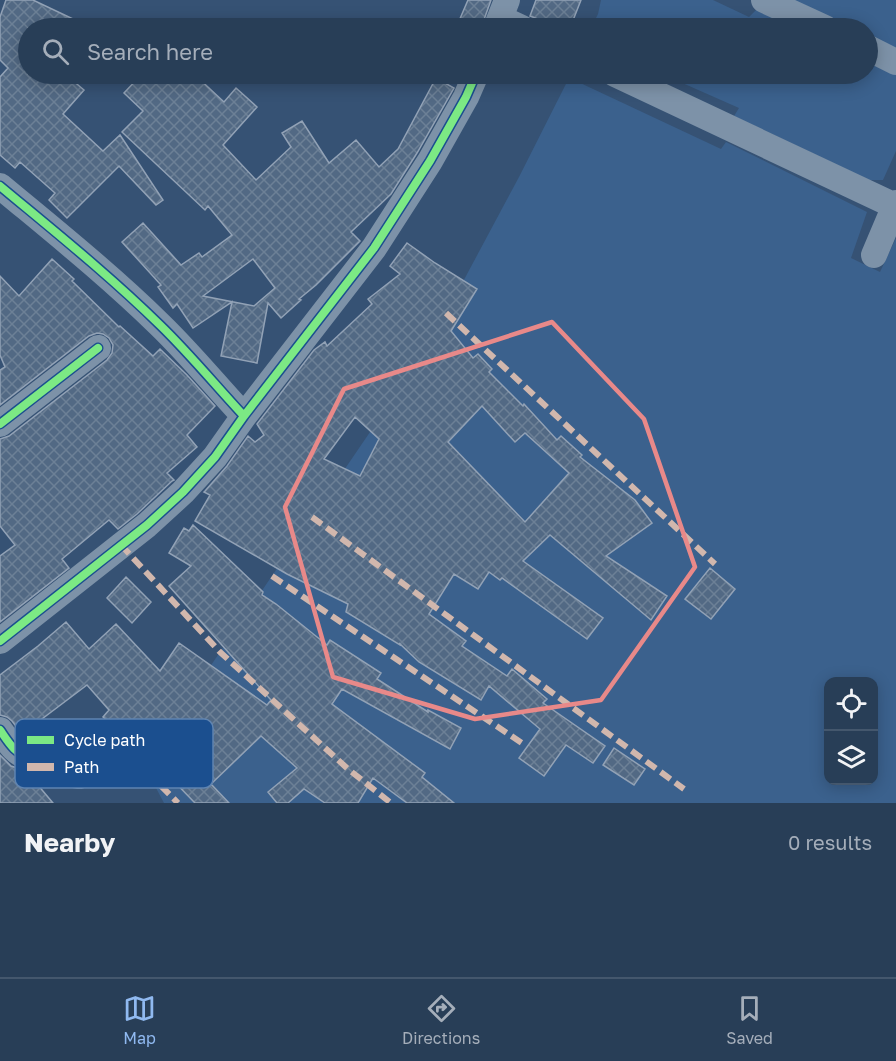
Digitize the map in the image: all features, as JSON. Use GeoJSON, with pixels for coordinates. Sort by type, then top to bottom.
{"type":"FeatureCollection","features":[{"type":"Feature","properties":{"kind":"street"},"geometry":{"type":"LineString","coordinates":[[764,0],[803,18]]}},
{"type":"Feature","properties":{"kind":"street"},"geometry":{"type":"LineString","coordinates":[[878,53],[896,62]]}},
{"type":"Feature","properties":{"kind":"street"},"geometry":{"type":"LineString","coordinates":[[0,641],[147,525],[183,492],[215,457],[374,248],[430,161],[472,84]]}},
{"type":"Feature","properties":{"kind":"street"},"geometry":{"type":"LineString","coordinates":[[637,84],[895,204],[874,255]]}},
{"type":"Feature","properties":{"kind":"street"},"geometry":{"type":"LineString","coordinates":[[0,186],[99,268],[160,325],[204,370],[244,416]]}},
{"type":"Feature","properties":{"kind":"street"},"geometry":{"type":"LineString","coordinates":[[0,424],[98,348]]}},
{"type":"Feature","properties":{"kind":"street"},"geometry":{"type":"LineString","coordinates":[[0,730],[15,749]]}},
{"type":"Feature","properties":{"kind":"highlighted area"},"geometry":{"type":"Polygon","coordinates":[[[552,322],[644,419],[695,567],[601,700],[475,719],[333,677],[285,507],[344,389],[552,322]]]}},
{"type":"Feature","properties":{"kind":"water"},"geometry":{"type":"Polygon","coordinates":[[[601,0],[896,0],[896,803],[164,803],[156,788],[213,788],[213,719],[203,719],[223,700],[205,674],[428,347],[566,84],[878,84],[878,18],[596,18],[601,0]]]}},
{"type":"Feature","properties":{"kind":"pier"},"geometry":{"type":"Polygon","coordinates":[[[713,0],[783,0],[822,18],[774,18],[756,10],[749,17],[713,0]]]}},
{"type":"Feature","properties":{"kind":"pier"},"geometry":{"type":"Polygon","coordinates":[[[582,84],[685,84],[739,108],[734,116],[869,180],[883,180],[896,151],[896,238],[880,272],[851,258],[867,212],[726,142],[721,149],[582,84]]]}},
{"type":"Feature","properties":{"kind":"building"},"geometry":{"type":"Polygon","coordinates":[[[6,0],[33,0],[71,18],[18,18],[18,84],[77,84],[84,90],[63,114],[103,151],[120,135],[163,200],[156,205],[119,166],[67,218],[49,200],[55,193],[20,162],[15,168],[0,155],[0,77],[8,68],[0,60],[0,17],[6,0]]]}},
{"type":"Feature","properties":{"kind":"building"},"geometry":{"type":"Polygon","coordinates":[[[468,0],[491,0],[485,18],[460,18],[468,0]]]}},
{"type":"Feature","properties":{"kind":"building"},"geometry":{"type":"Polygon","coordinates":[[[536,0],[581,0],[574,18],[530,16],[536,0]]]}},
{"type":"Feature","properties":{"kind":"building"},"geometry":{"type":"Polygon","coordinates":[[[133,84],[205,84],[224,102],[236,88],[257,107],[223,145],[256,180],[291,147],[282,133],[302,121],[329,163],[356,140],[379,167],[398,149],[433,84],[447,84],[454,88],[391,194],[351,232],[360,241],[281,318],[268,303],[257,363],[221,356],[232,302],[193,328],[177,304],[173,308],[158,287],[161,285],[122,242],[143,223],[181,265],[199,253],[202,257],[232,235],[208,206],[205,210],[122,132],[143,111],[124,93],[133,84]],[[253,259],[203,296],[254,306],[275,288],[253,259]]]}},
{"type":"Feature","properties":{"kind":"building"},"geometry":{"type":"Polygon","coordinates":[[[407,243],[477,289],[451,331],[473,358],[478,354],[492,369],[489,372],[523,406],[524,404],[557,440],[561,436],[582,455],[580,457],[635,500],[652,523],[606,556],[667,596],[651,620],[550,535],[523,561],[603,618],[587,639],[502,578],[500,580],[489,572],[478,589],[454,574],[429,614],[466,641],[462,646],[507,676],[512,669],[547,699],[543,703],[605,746],[593,763],[566,745],[544,776],[519,758],[540,729],[489,686],[481,700],[419,662],[400,644],[346,612],[348,604],[287,574],[195,521],[210,495],[204,492],[227,466],[248,436],[255,442],[264,435],[257,424],[314,350],[325,342],[327,346],[372,304],[368,299],[400,274],[390,266],[407,243]],[[482,406],[448,442],[525,522],[569,473],[525,433],[515,442],[482,406]],[[355,417],[324,459],[360,476],[379,439],[355,417]]]}},
{"type":"Feature","properties":{"kind":"building"},"geometry":{"type":"Polygon","coordinates":[[[52,259],[119,327],[153,356],[160,349],[215,406],[187,435],[197,447],[167,473],[174,480],[118,529],[109,520],[62,559],[69,568],[0,622],[0,556],[15,545],[0,526],[0,439],[9,436],[107,360],[112,353],[113,345],[109,338],[97,333],[89,336],[0,405],[0,370],[5,367],[0,355],[0,276],[19,296],[52,259]]]}},
{"type":"Feature","properties":{"kind":"building"},"geometry":{"type":"Polygon","coordinates":[[[193,525],[263,592],[262,595],[327,645],[330,640],[381,673],[377,679],[428,712],[428,710],[461,728],[450,749],[342,689],[332,704],[425,773],[422,777],[454,803],[407,803],[373,778],[358,803],[325,803],[304,789],[288,803],[277,803],[268,792],[297,768],[261,736],[213,782],[213,719],[105,719],[103,717],[109,710],[87,685],[42,719],[15,719],[15,725],[7,717],[0,715],[0,675],[66,622],[89,649],[116,624],[160,671],[179,643],[267,705],[271,700],[169,586],[191,566],[169,553],[184,528],[189,531],[193,525]]]}},
{"type":"Feature","properties":{"kind":"building"},"geometry":{"type":"Polygon","coordinates":[[[710,568],[735,589],[711,619],[685,599],[710,568]]]}},
{"type":"Feature","properties":{"kind":"building"},"geometry":{"type":"Polygon","coordinates":[[[126,577],[151,602],[132,623],[107,598],[126,577]]]}},
{"type":"Feature","properties":{"kind":"building"},"geometry":{"type":"Polygon","coordinates":[[[614,748],[645,769],[634,785],[603,765],[614,748]]]}},
{"type":"Feature","properties":{"kind":"building"},"geometry":{"type":"Polygon","coordinates":[[[0,755],[15,767],[15,788],[40,788],[53,803],[0,803],[0,755]]]}},
{"type":"Feature","properties":{"kind":"building"},"geometry":{"type":"Polygon","coordinates":[[[213,786],[229,803],[195,803],[180,788],[213,788],[213,786]]]}},
{"type":"Feature","properties":{"kind":"marked path"},"geometry":{"type":"LineString","coordinates":[[446,313],[715,564]]}},
{"type":"Feature","properties":{"kind":"marked path"},"geometry":{"type":"LineString","coordinates":[[312,517],[684,789]]}},
{"type":"Feature","properties":{"kind":"marked path"},"geometry":{"type":"LineString","coordinates":[[121,545],[220,652],[348,769],[391,803]]}},
{"type":"Feature","properties":{"kind":"marked path"},"geometry":{"type":"LineString","coordinates":[[272,576],[522,743]]}},
{"type":"Feature","properties":{"kind":"marked path"},"geometry":{"type":"LineString","coordinates":[[163,788],[178,803]]}},
{"type":"Feature","properties":{"kind":"cycle path"},"geometry":{"type":"LineString","coordinates":[[244,416],[374,248],[430,161],[472,84]]}},
{"type":"Feature","properties":{"kind":"cycle path"},"geometry":{"type":"LineString","coordinates":[[0,186],[141,307],[182,347],[244,416],[215,457],[183,492],[147,525],[0,641]]}},
{"type":"Feature","properties":{"kind":"cycle path"},"geometry":{"type":"LineString","coordinates":[[0,424],[98,348]]}},
{"type":"Feature","properties":{"kind":"cycle path"},"geometry":{"type":"LineString","coordinates":[[0,730],[15,749]]}}]}
